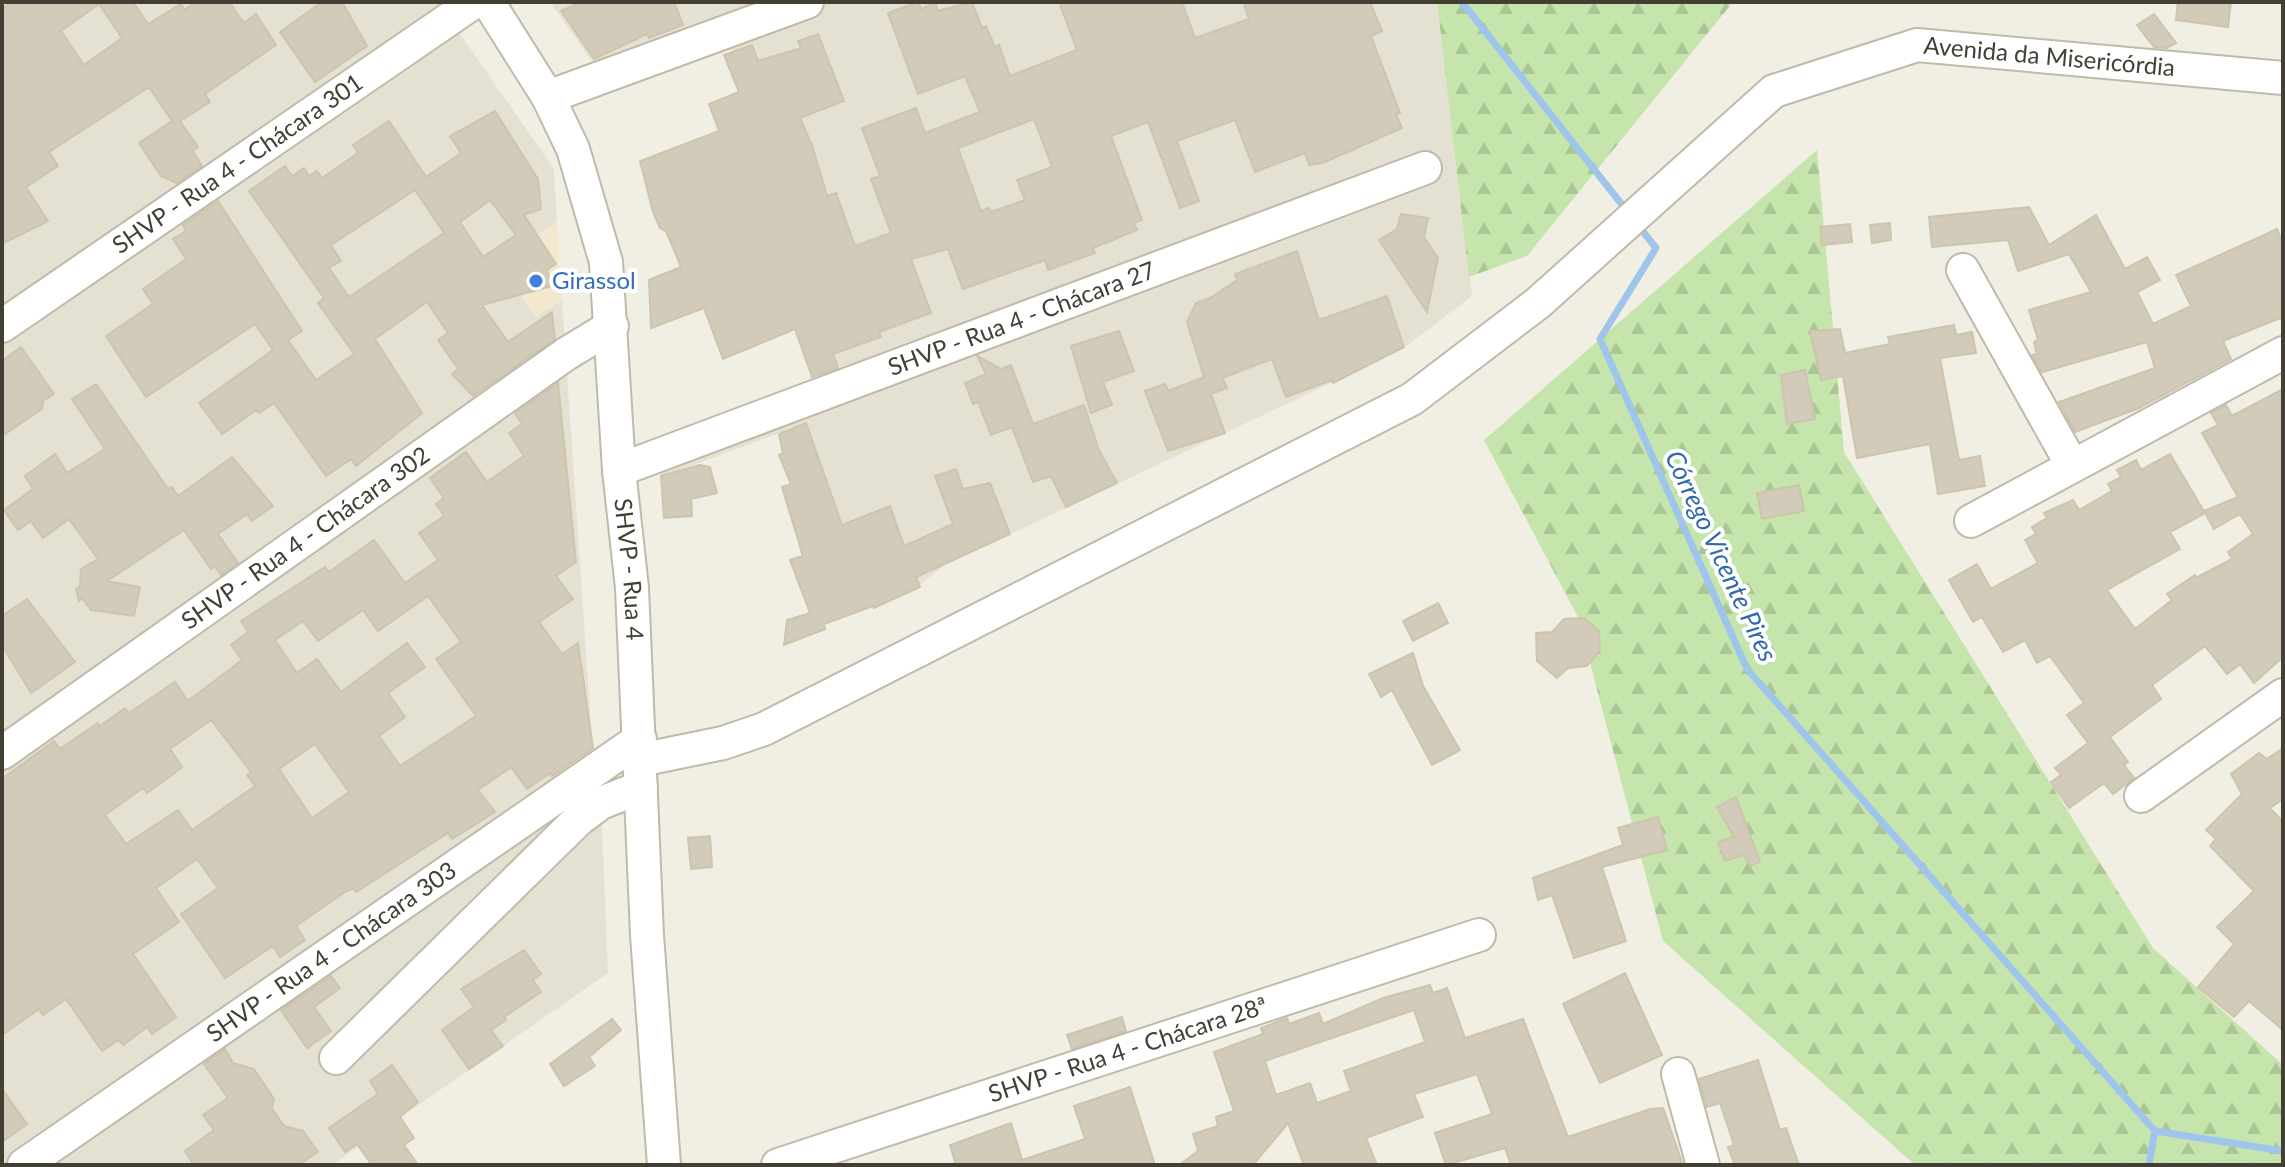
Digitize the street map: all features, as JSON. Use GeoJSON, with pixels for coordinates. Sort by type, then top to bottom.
{"type":"FeatureCollection","features":[{"type":"Feature","properties":{"kind":"street","name":"SHVP - Rua 4 - Chácara 301"},"geometry":{"type":"LineString","coordinates":[[2,326],[474,2]]}},
{"type":"Feature","properties":{"kind":"street","name":"SHVP - Rua 4"},"geometry":{"type":"LineString","coordinates":[[488,2],[548,97],[573,149],[598,224],[606,262],[619,470],[632,588],[659,1161]]}},
{"type":"Feature","properties":{"kind":"street"},"geometry":{"type":"LineString","coordinates":[[548,97],[807,2]]}},
{"type":"Feature","properties":{"kind":"street","name":"Avenida da Misericórdia"},"geometry":{"type":"LineString","coordinates":[[640,762],[723,743],[764,729],[1412,399],[1538,303],[1774,91],[1917,45],[2283,78]]}},
{"type":"Feature","properties":{"kind":"street","name":"SHVP - Rua 4 - Chácara 27"},"geometry":{"type":"LineString","coordinates":[[619,470],[1425,168]]}},
{"type":"Feature","properties":{"kind":"street"},"geometry":{"type":"LineString","coordinates":[[1963,270],[2072,465]]}},
{"type":"Feature","properties":{"kind":"street","name":"SHVP - Rua 4 - Chácara 302"},"geometry":{"type":"LineString","coordinates":[[2,753],[566,354],[612,326]]}},
{"type":"Feature","properties":{"kind":"street"},"geometry":{"type":"LineString","coordinates":[[1971,521],[2283,353]]}},
{"type":"Feature","properties":{"kind":"street"},"geometry":{"type":"LineString","coordinates":[[2141,796],[2283,695]]}},
{"type":"Feature","properties":{"kind":"street"},"geometry":{"type":"LineString","coordinates":[[336,1058],[640,762]]}},
{"type":"Feature","properties":{"kind":"street","name":"SHVP - Rua 4 - Chácara 303"},"geometry":{"type":"LineString","coordinates":[[24,1165],[640,762]]}},
{"type":"Feature","properties":{"kind":"street","name":"SHVP - Rua 4 - Chácara 28ª"},"geometry":{"type":"LineString","coordinates":[[778,1165],[1479,935]]}},
{"type":"Feature","properties":{"kind":"street"},"geometry":{"type":"LineString","coordinates":[[1678,1074],[1703,1165]]}},
{"type":"Feature","properties":{"kind":"shaded area"},"geometry":{"type":"Polygon","coordinates":[[[2,2],[438,2],[554,169],[557,221],[499,262],[536,317],[562,300],[594,770],[601,803],[608,973],[332,1165],[2,1165],[2,2]]]}},
{"type":"Feature","properties":{"kind":"shaded area"},"geometry":{"type":"Polygon","coordinates":[[[550,2],[1437,2],[1472,296],[1401,350],[945,565],[917,587],[873,609],[806,423],[661,477],[658,441],[841,372],[774,213],[731,46],[613,92],[550,2]]]}},
{"type":"Feature","properties":{"kind":"shaded area","name":"Girassol"},"geometry":{"type":"Polygon","coordinates":[[[557,221],[562,300],[537,317],[499,262],[557,221]]]}},
{"type":"Feature","properties":{"kind":"green space"},"geometry":{"type":"Polygon","coordinates":[[[1437,2],[1733,2],[1527,256],[1469,277],[1437,2]]]}},
{"type":"Feature","properties":{"kind":"green space"},"geometry":{"type":"Polygon","coordinates":[[[1817,150],[1844,452],[2153,948],[2283,1065],[2283,1165],[1915,1165],[1663,941],[1578,617],[1484,440],[1817,150]]]}},
{"type":"Feature","properties":{"kind":"building"},"geometry":{"type":"Polygon","coordinates":[[[12,2],[133,2],[148,24],[181,4],[184,10],[196,2],[229,2],[244,23],[256,14],[276,45],[205,94],[210,102],[180,121],[198,147],[193,151],[202,166],[177,183],[161,176],[139,143],[172,121],[149,87],[49,152],[58,166],[26,187],[48,221],[2,244],[2,9],[12,2]],[[99,4],[61,31],[84,65],[122,38],[99,4]]]}},
{"type":"Feature","properties":{"kind":"building"},"geometry":{"type":"Polygon","coordinates":[[[322,2],[342,2],[367,46],[315,82],[280,32],[322,2]]]}},
{"type":"Feature","properties":{"kind":"building"},"geometry":{"type":"Polygon","coordinates":[[[581,2],[674,2],[683,25],[649,38],[647,34],[594,59],[561,11],[581,2]]]}},
{"type":"Feature","properties":{"kind":"building"},"geometry":{"type":"Polygon","coordinates":[[[918,2],[921,9],[935,3],[938,11],[972,2],[982,28],[986,26],[995,47],[999,45],[1010,76],[1077,50],[1059,2],[1182,2],[1195,38],[1249,19],[1243,2],[1370,2],[1382,31],[1371,36],[1400,113],[1396,114],[1402,128],[1323,163],[1309,165],[1305,153],[1255,172],[1235,120],[1177,141],[1199,201],[1180,208],[1148,122],[1111,136],[1142,220],[1134,223],[1137,230],[1093,248],[1095,253],[1048,270],[1045,260],[963,289],[948,249],[911,259],[931,313],[879,332],[881,337],[833,354],[838,368],[812,377],[795,329],[723,359],[704,308],[651,328],[649,280],[681,267],[666,231],[660,228],[653,212],[640,161],[719,131],[709,104],[739,92],[724,55],[752,45],[758,61],[801,48],[798,41],[818,34],[844,101],[800,118],[812,145],[827,196],[836,193],[855,246],[891,233],[871,179],[880,176],[862,128],[916,108],[925,133],[980,112],[965,76],[918,94],[888,13],[918,2]],[[1034,119],[958,148],[981,211],[989,208],[991,212],[1025,200],[1017,180],[1052,167],[1034,119]]]}},
{"type":"Feature","properties":{"kind":"building"},"geometry":{"type":"Polygon","coordinates":[[[2178,2],[2231,2],[2228,27],[2176,20],[2178,2]]]}},
{"type":"Feature","properties":{"kind":"building"},"geometry":{"type":"Polygon","coordinates":[[[2154,14],[2176,43],[2167,48],[2154,47],[2137,25],[2154,14]]]}},
{"type":"Feature","properties":{"kind":"building"},"geometry":{"type":"Polygon","coordinates":[[[495,111],[538,179],[541,209],[524,215],[556,264],[547,270],[552,286],[482,305],[508,342],[552,312],[555,339],[473,396],[452,374],[458,369],[438,340],[448,333],[427,302],[375,339],[422,413],[356,466],[351,459],[326,476],[274,403],[259,413],[256,410],[222,434],[199,403],[273,350],[255,324],[146,397],[106,336],[153,304],[143,289],[186,259],[173,239],[186,231],[183,225],[218,201],[302,331],[288,340],[316,380],[354,354],[318,303],[324,298],[249,191],[285,166],[292,176],[304,168],[309,176],[317,171],[322,178],[358,153],[353,145],[389,121],[426,177],[461,153],[450,136],[495,111]],[[415,190],[331,245],[341,261],[329,268],[349,297],[444,233],[415,190]],[[490,200],[460,222],[483,257],[516,235],[490,200]]]}},
{"type":"Feature","properties":{"kind":"building"},"geometry":{"type":"Polygon","coordinates":[[[2029,207],[2049,245],[2096,215],[2125,269],[2147,257],[2160,280],[2137,292],[2153,324],[2191,306],[2176,275],[2277,229],[2283,244],[2283,317],[2223,341],[2231,359],[2139,408],[2075,432],[2059,402],[2155,368],[2147,342],[2042,372],[2032,355],[2037,354],[2034,342],[2038,340],[2029,310],[2091,292],[2069,254],[2018,271],[2008,240],[1932,247],[1929,217],[2029,207]]]}},
{"type":"Feature","properties":{"kind":"building"},"geometry":{"type":"Polygon","coordinates":[[[1401,214],[1428,218],[1424,237],[1438,258],[1427,312],[1379,240],[1397,229],[1401,214]]]}},
{"type":"Feature","properties":{"kind":"building"},"geometry":{"type":"Polygon","coordinates":[[[1890,223],[1891,240],[1872,243],[1870,225],[1890,223]]]}},
{"type":"Feature","properties":{"kind":"building"},"geometry":{"type":"Polygon","coordinates":[[[1850,224],[1852,242],[1822,245],[1820,227],[1850,224]]]}},
{"type":"Feature","properties":{"kind":"building"},"geometry":{"type":"Polygon","coordinates":[[[1297,251],[1319,320],[1387,296],[1404,347],[1333,383],[1332,380],[1286,397],[1272,359],[1222,378],[1227,388],[1211,394],[1225,433],[1168,451],[1145,391],[1165,384],[1168,391],[1204,377],[1187,322],[1196,303],[1212,297],[1237,280],[1235,274],[1297,251]]]}},
{"type":"Feature","properties":{"kind":"building"},"geometry":{"type":"Polygon","coordinates":[[[1954,325],[1956,335],[1972,332],[1976,353],[1940,358],[1959,460],[1980,456],[1985,486],[1938,494],[1930,444],[1857,458],[1843,376],[1821,380],[1810,331],[1840,329],[1845,353],[1890,344],[1888,337],[1954,325]]]}},
{"type":"Feature","properties":{"kind":"building"},"geometry":{"type":"Polygon","coordinates":[[[1119,331],[1134,371],[1103,382],[1112,405],[1091,413],[1071,346],[1119,331]]]}},
{"type":"Feature","properties":{"kind":"building"},"geometry":{"type":"Polygon","coordinates":[[[21,347],[54,394],[43,401],[42,409],[2,436],[2,361],[21,347]]]}},
{"type":"Feature","properties":{"kind":"building"},"geometry":{"type":"Polygon","coordinates":[[[977,356],[1001,369],[1011,365],[1033,424],[1084,405],[1099,450],[1117,483],[1066,507],[1051,476],[1033,482],[1012,427],[991,435],[978,402],[973,404],[965,383],[986,374],[977,356]]]}},
{"type":"Feature","properties":{"kind":"building"},"geometry":{"type":"Polygon","coordinates":[[[1805,370],[1815,419],[1787,424],[1781,375],[1805,370]]]}},
{"type":"Feature","properties":{"kind":"building"},"geometry":{"type":"Polygon","coordinates":[[[558,383],[576,562],[556,576],[573,599],[539,622],[562,654],[578,643],[593,748],[527,789],[511,767],[478,790],[495,812],[452,839],[448,833],[356,892],[353,888],[345,892],[296,926],[305,940],[280,957],[273,946],[225,978],[181,914],[218,888],[197,859],[156,888],[179,922],[133,954],[176,1017],[152,1034],[147,1027],[123,1045],[119,1040],[102,1051],[66,999],[43,1015],[39,1009],[2,1035],[2,779],[54,741],[60,749],[125,708],[129,713],[175,682],[188,701],[242,660],[231,645],[248,632],[241,621],[325,567],[329,572],[374,540],[405,583],[438,560],[419,533],[444,516],[436,504],[444,498],[430,478],[466,452],[487,482],[524,456],[509,433],[522,424],[515,413],[558,383]],[[428,596],[378,631],[363,610],[318,641],[303,621],[275,640],[297,673],[317,659],[341,692],[407,643],[425,667],[388,693],[405,717],[379,736],[400,766],[476,716],[436,659],[461,642],[428,596]],[[211,720],[170,749],[182,767],[147,793],[143,788],[105,815],[126,844],[178,810],[192,830],[255,786],[247,775],[251,772],[211,720]],[[315,744],[279,769],[312,818],[349,792],[315,744]]]}},
{"type":"Feature","properties":{"kind":"building"},"geometry":{"type":"Polygon","coordinates":[[[96,384],[168,489],[172,487],[178,496],[232,457],[273,506],[252,521],[247,514],[218,534],[238,563],[221,575],[215,566],[211,569],[184,530],[107,581],[140,587],[134,616],[91,610],[82,598],[79,601],[76,589],[80,586],[81,569],[98,559],[69,519],[43,538],[31,521],[18,530],[4,510],[33,489],[25,476],[55,454],[67,473],[105,449],[72,399],[96,384]]]}},
{"type":"Feature","properties":{"kind":"building"},"geometry":{"type":"Polygon","coordinates":[[[2283,389],[2283,657],[2254,683],[2240,664],[2227,674],[2205,646],[2152,685],[2161,699],[2110,737],[2128,762],[2124,765],[2134,778],[2113,794],[2104,783],[2069,808],[2051,782],[2061,775],[2055,768],[2088,743],[2067,715],[2084,703],[2050,656],[2037,663],[2025,640],[2003,652],[1982,617],[1973,622],[1949,580],[1977,564],[1991,589],[2038,563],[2025,540],[2036,534],[2032,527],[2047,518],[2044,513],[2073,500],[2079,510],[2112,491],[2108,484],[2121,477],[2117,470],[2136,460],[2141,470],[2170,454],[2205,513],[2170,532],[2180,549],[2107,590],[2135,629],[2172,600],[2167,594],[2195,575],[2196,578],[2232,559],[2228,552],[2253,534],[2240,514],[2214,529],[2204,511],[2238,497],[2202,433],[2218,425],[2211,413],[2226,405],[2232,416],[2283,389]]]}},
{"type":"Feature","properties":{"kind":"building"},"geometry":{"type":"Polygon","coordinates":[[[806,423],[842,525],[890,506],[904,546],[953,524],[935,476],[956,469],[963,489],[990,483],[1010,534],[916,577],[920,587],[874,608],[824,624],[825,629],[784,645],[787,620],[810,613],[790,560],[803,556],[782,487],[791,484],[779,455],[783,453],[779,434],[806,423]]]}},
{"type":"Feature","properties":{"kind":"building"},"geometry":{"type":"Polygon","coordinates":[[[700,465],[710,467],[717,493],[691,499],[692,516],[664,518],[661,476],[700,465]]]}},
{"type":"Feature","properties":{"kind":"building"},"geometry":{"type":"Polygon","coordinates":[[[1799,485],[1804,511],[1762,519],[1757,493],[1799,485]]]}},
{"type":"Feature","properties":{"kind":"building"},"geometry":{"type":"Polygon","coordinates":[[[27,599],[75,662],[31,693],[2,645],[2,616],[27,599]]]}},
{"type":"Feature","properties":{"kind":"building"},"geometry":{"type":"Polygon","coordinates":[[[1438,603],[1448,623],[1413,641],[1403,621],[1438,603]]]}},
{"type":"Feature","properties":{"kind":"building"},"geometry":{"type":"Polygon","coordinates":[[[1584,618],[1599,631],[1600,651],[1587,666],[1568,668],[1557,678],[1537,661],[1536,633],[1552,632],[1564,619],[1584,618]]]}},
{"type":"Feature","properties":{"kind":"building"},"geometry":{"type":"Polygon","coordinates":[[[1413,653],[1423,686],[1460,750],[1432,765],[1392,690],[1381,697],[1369,674],[1413,653]]]}},
{"type":"Feature","properties":{"kind":"building"},"geometry":{"type":"Polygon","coordinates":[[[2283,748],[2283,799],[2270,808],[2283,822],[2283,1030],[2249,1001],[2234,1017],[2198,987],[2234,944],[2217,927],[2254,891],[2210,846],[2216,839],[2206,830],[2242,794],[2231,774],[2259,753],[2267,759],[2283,748]]]}},
{"type":"Feature","properties":{"kind":"building"},"geometry":{"type":"Polygon","coordinates":[[[1736,797],[1760,862],[1750,866],[1744,855],[1725,861],[1718,842],[1734,837],[1717,807],[1736,797]]]}},
{"type":"Feature","properties":{"kind":"building"},"geometry":{"type":"Polygon","coordinates":[[[1658,817],[1667,850],[1602,867],[1626,941],[1574,958],[1552,895],[1538,900],[1533,878],[1623,845],[1618,828],[1658,817]]]}},
{"type":"Feature","properties":{"kind":"building"},"geometry":{"type":"Polygon","coordinates":[[[710,836],[712,867],[691,869],[688,838],[710,836]]]}},
{"type":"Feature","properties":{"kind":"building"},"geometry":{"type":"Polygon","coordinates":[[[524,950],[541,974],[533,980],[541,992],[504,1017],[506,1020],[491,1030],[503,1046],[469,1069],[442,1030],[474,1007],[461,989],[524,950]]]}},
{"type":"Feature","properties":{"kind":"building"},"geometry":{"type":"Polygon","coordinates":[[[1625,973],[1662,1055],[1600,1083],[1563,1004],[1625,973]]]}},
{"type":"Feature","properties":{"kind":"building"},"geometry":{"type":"Polygon","coordinates":[[[331,976],[340,988],[314,1007],[331,1031],[307,1048],[281,1010],[331,976]]]}},
{"type":"Feature","properties":{"kind":"building"},"geometry":{"type":"Polygon","coordinates":[[[1430,985],[1433,993],[1447,988],[1465,1038],[1523,1019],[1568,1137],[1650,1109],[1663,1108],[1683,1165],[1511,1165],[1505,1148],[1446,1165],[1435,1133],[1492,1114],[1477,1074],[1414,1094],[1423,1117],[1366,1138],[1377,1165],[1304,1165],[1288,1123],[1253,1165],[1179,1165],[1198,1151],[1193,1134],[1218,1126],[1216,1117],[1234,1111],[1214,1052],[1263,1034],[1261,1028],[1287,1018],[1289,1024],[1319,1013],[1323,1024],[1383,998],[1430,985]],[[1414,1010],[1265,1061],[1276,1095],[1310,1083],[1317,1103],[1351,1091],[1344,1071],[1425,1042],[1414,1010]]]}},
{"type":"Feature","properties":{"kind":"building"},"geometry":{"type":"Polygon","coordinates":[[[1122,1017],[1126,1031],[1072,1049],[1067,1035],[1122,1017]]]}},
{"type":"Feature","properties":{"kind":"building"},"geometry":{"type":"Polygon","coordinates":[[[612,1019],[621,1030],[589,1057],[595,1066],[564,1086],[550,1064],[612,1019]]]}},
{"type":"Feature","properties":{"kind":"building"},"geometry":{"type":"Polygon","coordinates":[[[225,1049],[233,1063],[254,1069],[274,1099],[272,1108],[284,1126],[303,1131],[318,1152],[298,1165],[194,1165],[185,1151],[214,1130],[203,1115],[228,1098],[204,1064],[225,1049]]]}},
{"type":"Feature","properties":{"kind":"building"},"geometry":{"type":"Polygon","coordinates":[[[1758,1060],[1780,1130],[1786,1128],[1799,1165],[1735,1165],[1728,1147],[1734,1145],[1720,1103],[1707,1107],[1699,1079],[1758,1060]]]}},
{"type":"Feature","properties":{"kind":"building"},"geometry":{"type":"Polygon","coordinates":[[[392,1065],[418,1102],[400,1117],[414,1138],[404,1145],[418,1165],[372,1165],[357,1144],[345,1152],[329,1128],[378,1094],[370,1081],[392,1065]]]}},
{"type":"Feature","properties":{"kind":"building"},"geometry":{"type":"Polygon","coordinates":[[[1130,1087],[1155,1165],[956,1165],[950,1145],[1011,1123],[1022,1160],[1085,1139],[1074,1106],[1130,1087]]]}},
{"type":"Feature","properties":{"kind":"building"},"geometry":{"type":"Polygon","coordinates":[[[2,1089],[27,1124],[2,1142],[2,1089]]]}},
{"type":"Feature","properties":{"kind":"waterway","name":"Córrego Vicente Pires"},"geometry":{"type":"LineString","coordinates":[[1462,2],[1627,211]]}},
{"type":"Feature","properties":{"kind":"waterway","name":"Córrego Vicente Pires"},"geometry":{"type":"LineString","coordinates":[[1637,224],[1656,248],[1600,339],[1747,669],[2155,1131],[2149,1165]]}},
{"type":"Feature","properties":{"kind":"waterway"},"geometry":{"type":"LineString","coordinates":[[2154,1136],[2155,1131],[2283,1151]]}},
{"type":"Feature","properties":{"kind":"place","name":"Girassol"},"geometry":{"type":"Point","coordinates":[536,281]}}]}
